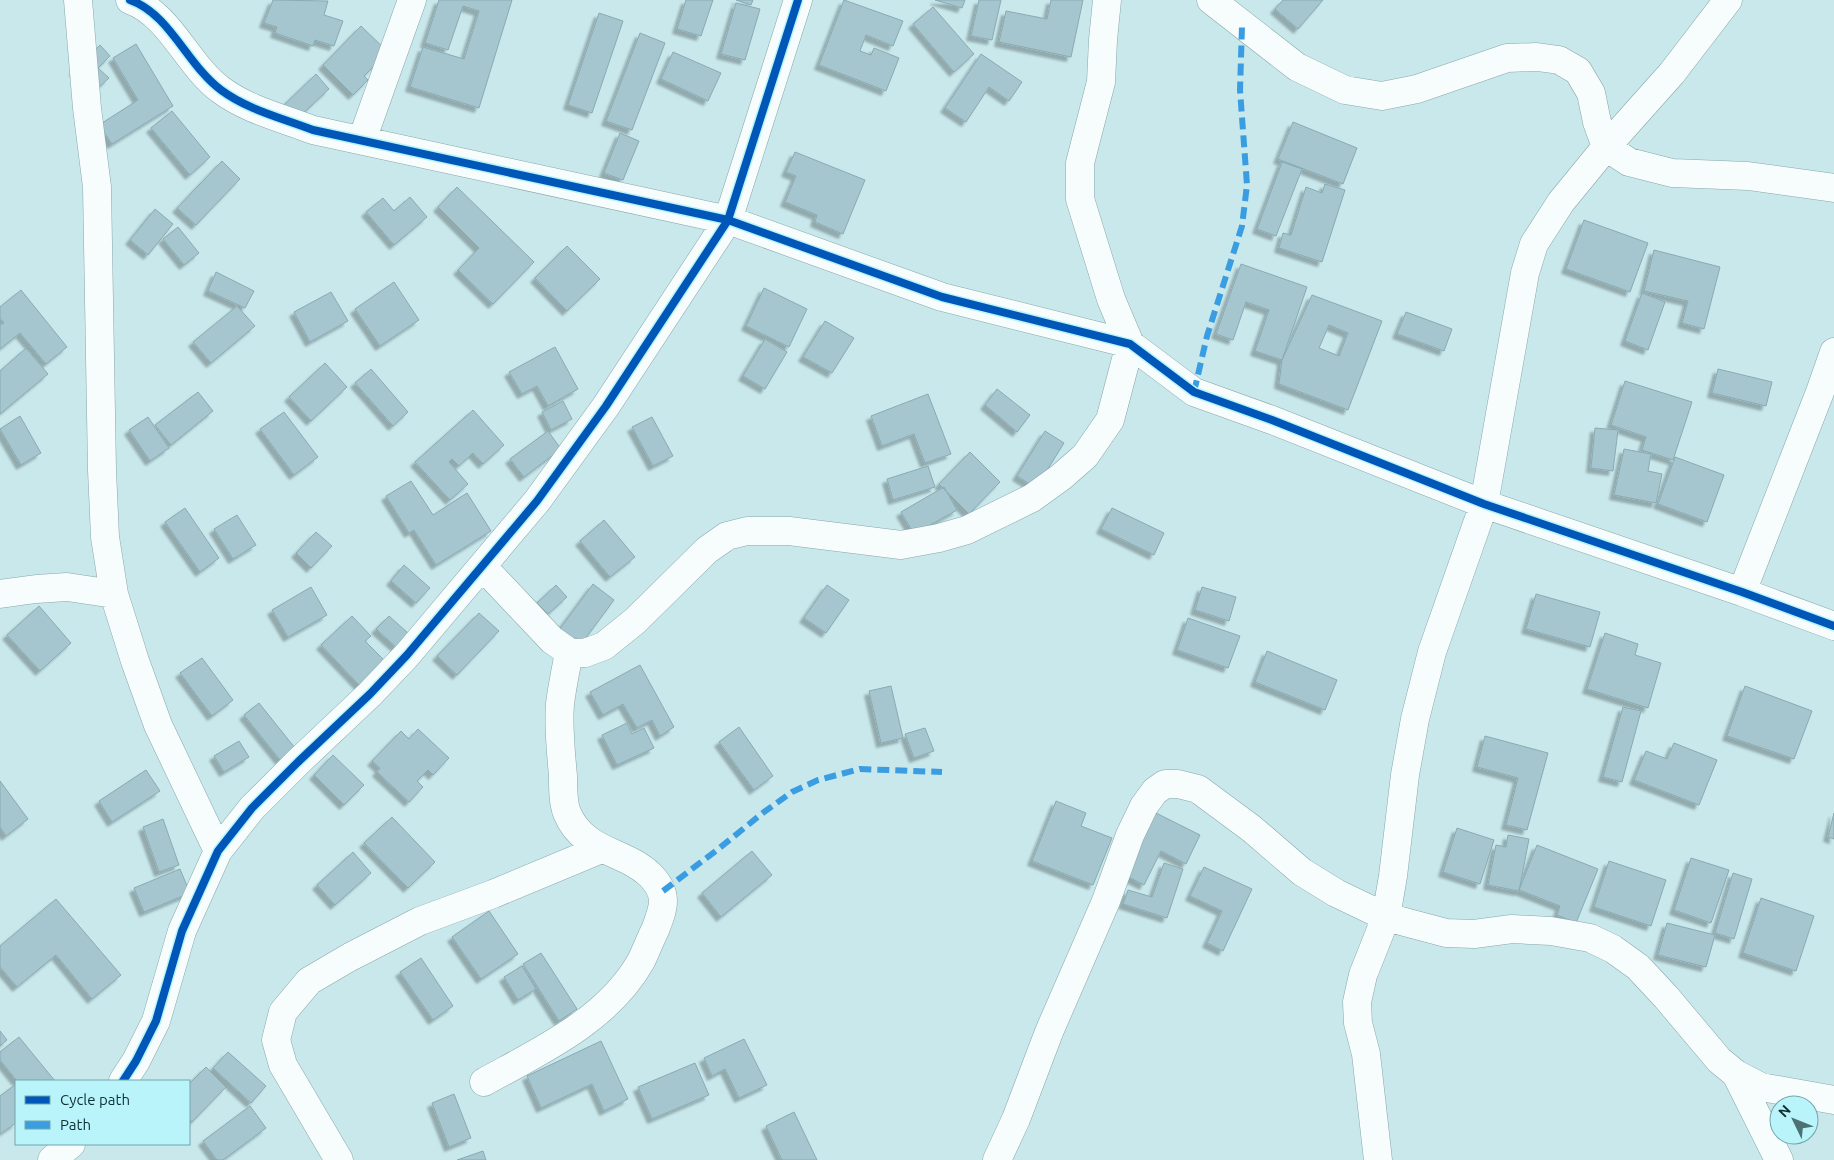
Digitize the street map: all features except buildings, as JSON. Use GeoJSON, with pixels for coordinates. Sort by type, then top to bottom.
{"type":"FeatureCollection","features":[{"type":"Feature","properties":{"kind":"street"},"geometry":{"type":"LineString","coordinates":[[78,0],[87,108],[97,187],[102,470],[105,537],[114,594],[135,662],[158,725],[218,851]]}},
{"type":"Feature","properties":{"kind":"street"},"geometry":{"type":"LineString","coordinates":[[130,0],[158,17],[200,71],[222,90],[253,108],[312,130],[728,220],[942,297],[1130,344],[1194,392],[1272,420],[1484,504],[1742,592],[1834,626]]}},
{"type":"Feature","properties":{"kind":"street"},"geometry":{"type":"LineString","coordinates":[[362,140],[412,0]]}},
{"type":"Feature","properties":{"kind":"street"},"geometry":{"type":"LineString","coordinates":[[124,1080],[136,1061],[156,1021],[182,931],[218,851],[252,808],[408,655],[537,500],[606,406],[728,220],[798,0]]}},
{"type":"Feature","properties":{"kind":"street"},"geometry":{"type":"LineString","coordinates":[[483,566],[552,640],[569,652],[585,653],[604,646],[634,621],[707,550],[727,536],[747,530],[789,531],[901,545],[939,538],[968,530],[1032,498],[1061,477],[1085,456],[1110,420],[1130,344],[1111,299],[1080,199],[1080,162],[1101,82],[1103,40],[1108,0]]}},
{"type":"Feature","properties":{"kind":"street"},"geometry":{"type":"LineString","coordinates":[[1211,0],[1297,67],[1345,90],[1382,96],[1417,89],[1507,58],[1559,60],[1578,71],[1591,93],[1597,122],[1606,147],[1629,162],[1672,172],[1748,176],[1834,188]]}},
{"type":"Feature","properties":{"kind":"street"},"geometry":{"type":"LineString","coordinates":[[1378,1160],[1366,1054],[1358,1024],[1357,1002],[1363,975],[1386,917],[1393,876],[1405,775],[1415,718],[1432,652],[1484,504],[1516,320],[1534,244],[1561,202],[1606,147],[1672,73],[1728,0]]}},
{"type":"Feature","properties":{"kind":"street"},"geometry":{"type":"LineString","coordinates":[[1742,592],[1834,352]]}},
{"type":"Feature","properties":{"kind":"street"},"geometry":{"type":"LineString","coordinates":[[0,594],[36,588],[67,586],[114,594]]}},
{"type":"Feature","properties":{"kind":"street"},"geometry":{"type":"LineString","coordinates":[[484,1082],[542,1050],[575,1029],[604,1005],[625,983],[641,961],[664,908],[662,891],[650,875],[624,858],[601,849],[577,831],[567,812],[564,790],[560,706],[569,652]]}},
{"type":"Feature","properties":{"kind":"street"},"geometry":{"type":"LineString","coordinates":[[997,1160],[1016,1119],[1049,1032],[1106,901],[1130,835],[1144,806],[1155,791],[1165,784],[1178,784],[1198,789],[1252,829],[1302,872],[1336,892],[1386,917],[1446,933],[1474,934],[1512,929],[1551,931],[1590,938],[1613,949],[1638,967],[1719,1060],[1736,1074],[1761,1087],[1834,1100]]}},
{"type":"Feature","properties":{"kind":"street"},"geometry":{"type":"LineString","coordinates":[[339,1160],[283,1065],[276,1040],[283,1012],[309,981],[350,957],[411,926],[601,849]]}},
{"type":"Feature","properties":{"kind":"street"},"geometry":{"type":"LineString","coordinates":[[1736,1074],[1779,1160]]}},
{"type":"Feature","properties":{"kind":"street"},"geometry":{"type":"LineString","coordinates":[[52,1160],[70,1145]]}},
{"type":"Feature","properties":{"kind":"marked path"},"geometry":{"type":"LineString","coordinates":[[1194,392],[1207,336],[1242,226],[1247,185],[1240,90],[1242,26]]}},
{"type":"Feature","properties":{"kind":"marked path"},"geometry":{"type":"LineString","coordinates":[[663,891],[764,812],[792,792],[818,780],[860,769],[942,772]]}},
{"type":"Feature","properties":{"kind":"cycle path"},"geometry":{"type":"LineString","coordinates":[[130,0],[156,16],[209,80],[221,90],[242,103],[266,113],[313,130],[728,220],[942,297],[1130,344],[1194,392],[1272,420],[1484,504],[1742,592],[1834,626]]}},
{"type":"Feature","properties":{"kind":"cycle path"},"geometry":{"type":"LineString","coordinates":[[124,1080],[136,1061],[156,1021],[182,931],[218,851],[252,808],[370,694],[407,655],[537,501],[606,406],[728,220],[798,0]]}}]}
